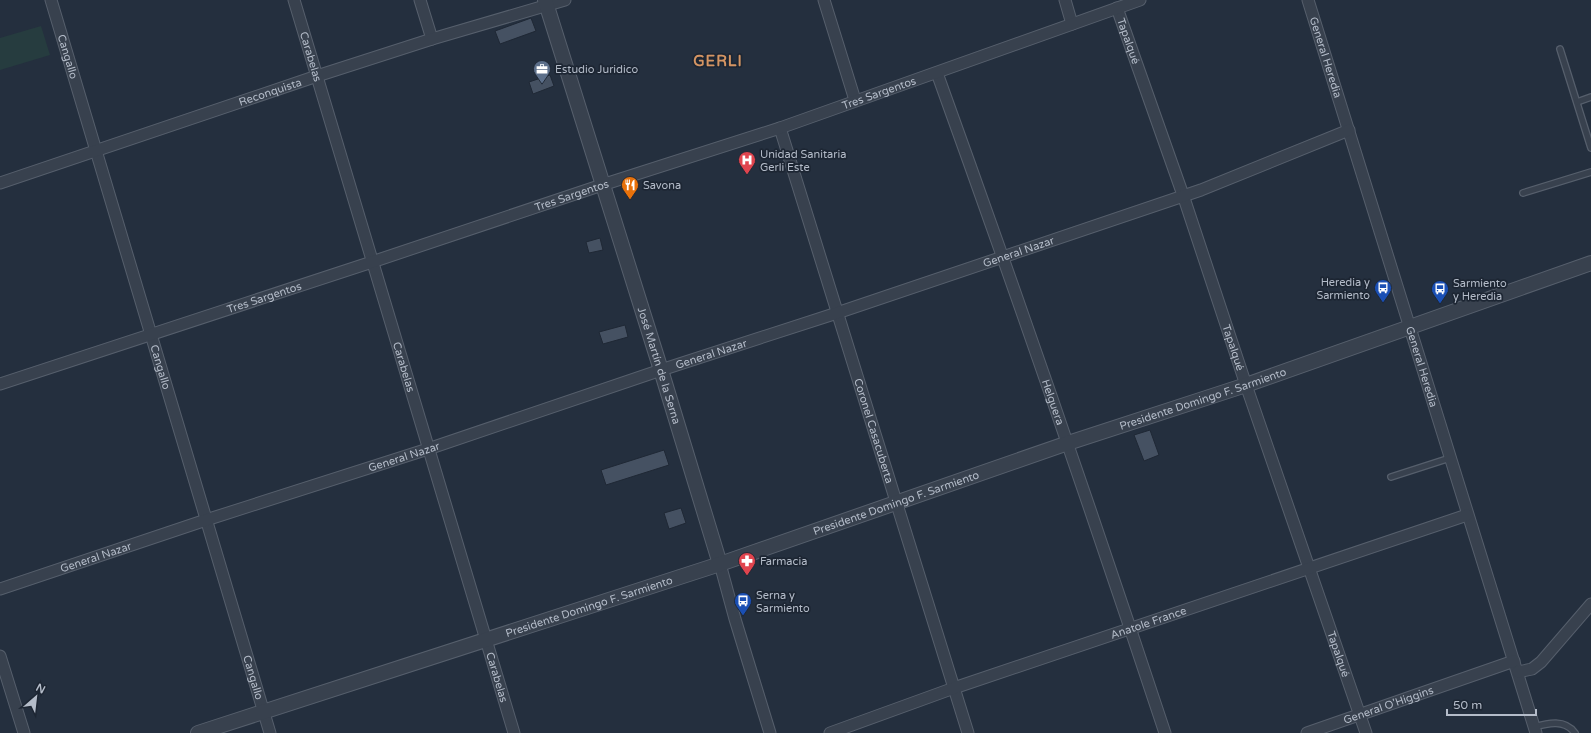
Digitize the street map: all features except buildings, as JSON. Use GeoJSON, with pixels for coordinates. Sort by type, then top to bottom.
{"type":"FeatureCollection","features":[{"type":"Feature","properties":{"kind":"street","name":"Cangallo"},"geometry":{"type":"LineString","coordinates":[[51,0],[270,733]]}},
{"type":"Feature","properties":{"kind":"street","name":"Carabelas"},"geometry":{"type":"LineString","coordinates":[[294,0],[514,733]]}},
{"type":"Feature","properties":{"kind":"street"},"geometry":{"type":"LineString","coordinates":[[420,0],[432,39]]}},
{"type":"Feature","properties":{"kind":"street","name":"Reconquista"},"geometry":{"type":"LineString","coordinates":[[0,183],[317,76],[546,3],[565,0]]}},
{"type":"Feature","properties":{"kind":"street"},"geometry":{"type":"LineString","coordinates":[[824,0],[855,100]]}},
{"type":"Feature","properties":{"kind":"street"},"geometry":{"type":"LineString","coordinates":[[1065,0],[1072,24]]}},
{"type":"Feature","properties":{"kind":"street","name":"Tres Sargentos"},"geometry":{"type":"LineString","coordinates":[[0,384],[602,185],[780,128],[855,100],[937,73],[1140,0]]}},
{"type":"Feature","properties":{"kind":"street","name":"General Heredia"},"geometry":{"type":"LineString","coordinates":[[1308,0],[1411,327],[1467,515],[1518,672],[1535,730]]}},
{"type":"Feature","properties":{"kind":"street","name":"José Martín de la Serna"},"geometry":{"type":"LineString","coordinates":[[546,3],[661,370],[770,733]]}},
{"type":"Feature","properties":{"kind":"street","name":"Tapalqué"},"geometry":{"type":"LineString","coordinates":[[1117,8],[1183,195],[1246,385],[1366,733]]}},
{"type":"Feature","properties":{"kind":"street","name":"Helguera"},"geometry":{"type":"LineString","coordinates":[[937,73],[1068,443],[1165,733]]}},
{"type":"Feature","properties":{"kind":"street","name":"Coronel Casacuberta"},"geometry":{"type":"LineString","coordinates":[[780,128],[968,733]]}},
{"type":"Feature","properties":{"kind":"street","name":"General Nazar"},"geometry":{"type":"LineString","coordinates":[[0,589],[206,520],[428,449],[1201,190],[1349,130]]}},
{"type":"Feature","properties":{"kind":"street","name":"Presidente Domingo F. Sarmiento"},"geometry":{"type":"LineString","coordinates":[[198,733],[720,564],[1068,443],[1246,385],[1591,263]]}},
{"type":"Feature","properties":{"kind":"street","name":"Anatole France"},"geometry":{"type":"LineString","coordinates":[[830,733],[954,688],[1467,515]]}},
{"type":"Feature","properties":{"kind":"street"},"geometry":{"type":"LineString","coordinates":[[1518,672],[1532,668],[1541,662],[1589,609]]}},
{"type":"Feature","properties":{"kind":"street"},"geometry":{"type":"LineString","coordinates":[[0,656],[24,733]]}},
{"type":"Feature","properties":{"kind":"street","name":"General O'Higgins"},"geometry":{"type":"LineString","coordinates":[[1307,733],[1514,661]]}},
{"type":"Feature","properties":{"kind":"lane"},"geometry":{"type":"LineString","coordinates":[[1560,49],[1591,148]]}},
{"type":"Feature","properties":{"kind":"lane"},"geometry":{"type":"LineString","coordinates":[[1576,102],[1591,97]]}},
{"type":"Feature","properties":{"kind":"lane"},"geometry":{"type":"LineString","coordinates":[[1523,193],[1591,172]]}},
{"type":"Feature","properties":{"kind":"lane"},"geometry":{"type":"LineString","coordinates":[[1391,477],[1450,458]]}},
{"type":"Feature","properties":{"kind":"lane"},"geometry":{"type":"LineString","coordinates":[[1535,730],[1542,724],[1560,723],[1571,728],[1575,733]]}},
{"type":"Feature","properties":{"kind":"green space"},"geometry":{"type":"Polygon","coordinates":[[[41,26],[50,55],[0,70],[0,38],[41,26]]]}},
{"type":"Feature","properties":{"kind":"place","name":"Estudio Juridico"},"geometry":{"type":"Point","coordinates":[542,84]}},
{"type":"Feature","properties":{"kind":"place","name":"Unidad Sanitaria Gerli Este"},"geometry":{"type":"Point","coordinates":[747,175]}},
{"type":"Feature","properties":{"kind":"place","name":"Savona"},"geometry":{"type":"Point","coordinates":[630,200]}},
{"type":"Feature","properties":{"kind":"place","name":"Heredia y Sarmiento"},"geometry":{"type":"Point","coordinates":[1383,303]}},
{"type":"Feature","properties":{"kind":"place","name":"Sarmiento y Heredia"},"geometry":{"type":"Point","coordinates":[1440,304]}},
{"type":"Feature","properties":{"kind":"place","name":"Farmacia"},"geometry":{"type":"Point","coordinates":[747,576]}},
{"type":"Feature","properties":{"kind":"place","name":"Serna y Sarmiento"},"geometry":{"type":"Point","coordinates":[743,616]}},
{"type":"Feature","properties":{"kind":"district","name":"GERLI"},"geometry":{"type":"Point","coordinates":[718,61]}}]}
